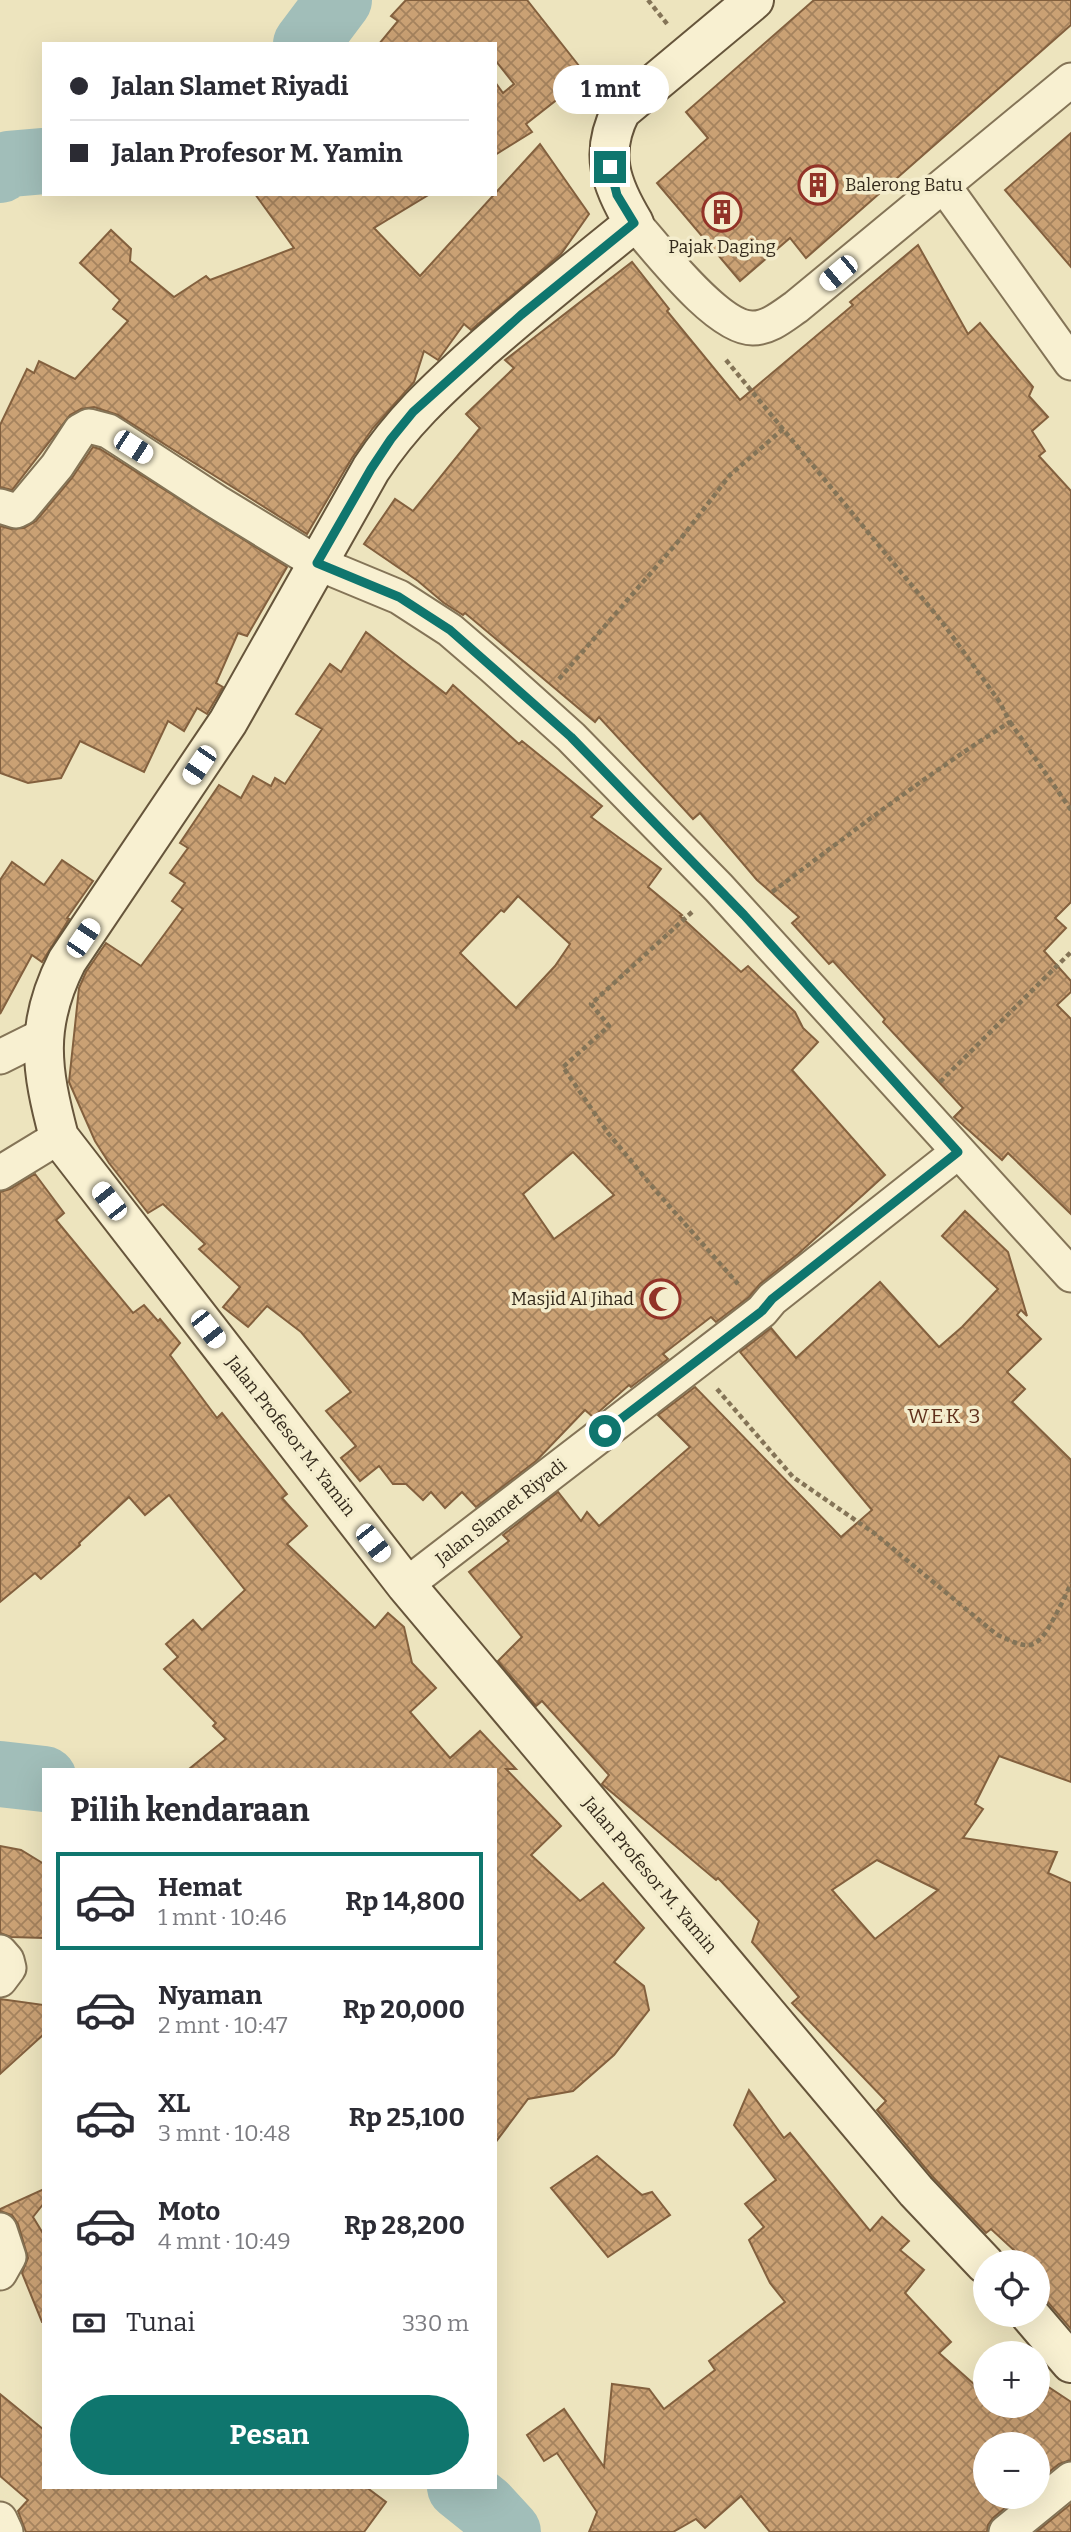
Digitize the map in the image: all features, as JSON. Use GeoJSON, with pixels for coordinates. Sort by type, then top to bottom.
{"type":"FeatureCollection","features":[{"type":"Feature","properties":{"kind":"main road"},"geometry":{"type":"LineString","coordinates":[[634,223],[617,195],[610,167],[611,137],[621,111],[754,0]]}},
{"type":"Feature","properties":{"kind":"main road","name":"Jalan Profesor M. Yamin"},"geometry":{"type":"LineString","coordinates":[[634,223],[521,315],[413,412],[391,439],[317,563],[229,722],[67,961],[55,985],[44,1035],[43,1064],[59,1137],[406,1586],[916,2191],[973,2251]]}},
{"type":"Feature","properties":{"kind":"main road"},"geometry":{"type":"LineString","coordinates":[[1040,2327],[1071,2363]]}},
{"type":"Feature","properties":{"kind":"street"},"geometry":{"type":"LineString","coordinates":[[634,223],[695,292],[727,320],[746,328],[767,326],[796,307],[1071,80]]}},
{"type":"Feature","properties":{"kind":"street"},"geometry":{"type":"LineString","coordinates":[[944,186],[1071,363]]}},
{"type":"Feature","properties":{"kind":"street"},"geometry":{"type":"LineString","coordinates":[[0,506],[16,511],[22,508],[57,466],[80,432],[89,426],[97,427],[119,438],[317,563],[399,597],[450,630],[571,737],[719,888],[1071,1275]]}},
{"type":"Feature","properties":{"kind":"street"},"geometry":{"type":"LineString","coordinates":[[0,1057],[44,1035]]}},
{"type":"Feature","properties":{"kind":"street"},"geometry":{"type":"LineString","coordinates":[[0,1173],[59,1137]]}},
{"type":"Feature","properties":{"kind":"street","name":"Jalan Slamet Riyadi"},"geometry":{"type":"LineString","coordinates":[[406,1586],[762,1311],[772,1299],[958,1152]]}},
{"type":"Feature","properties":{"kind":"street"},"geometry":{"type":"LineString","coordinates":[[0,1952],[7,1960],[9,1968],[0,1980]]}},
{"type":"Feature","properties":{"kind":"street"},"geometry":{"type":"LineString","coordinates":[[0,2230],[9,2257],[0,2273]]}},
{"type":"Feature","properties":{"kind":"street"},"geometry":{"type":"LineString","coordinates":[[1006,2532],[1071,2479]]}},
{"type":"Feature","properties":{"kind":"street"},"geometry":{"type":"LineString","coordinates":[[0,2519],[6,2532]]}},
{"type":"Feature","properties":{"kind":"path"},"geometry":{"type":"LineString","coordinates":[[727,320],[717,349],[942,622],[999,701],[1010,722],[1071,810]]}},
{"type":"Feature","properties":{"kind":"path"},"geometry":{"type":"LineString","coordinates":[[536,706],[682,537],[730,475],[783,429]]}},
{"type":"Feature","properties":{"kind":"path"},"geometry":{"type":"LineString","coordinates":[[744,915],[911,789],[1010,722]]}},
{"type":"Feature","properties":{"kind":"path"},"geometry":{"type":"LineString","coordinates":[[719,888],[591,1004],[609,1026],[562,1067],[624,1152],[762,1311]]}},
{"type":"Feature","properties":{"kind":"path"},"geometry":{"type":"LineString","coordinates":[[916,1106],[1071,952]]}},
{"type":"Feature","properties":{"kind":"path"},"geometry":{"type":"LineString","coordinates":[[693,1362],[793,1477],[874,1533],[996,1634],[1018,1644],[1032,1644],[1043,1639],[1071,1583]]}},
{"type":"Feature","properties":{"kind":"building"},"geometry":{"type":"Polygon","coordinates":[[[406,0],[527,0],[587,76],[526,124],[532,132],[497,154],[497,85],[503,93],[514,84],[497,63],[497,42],[381,42],[398,21],[391,16],[406,0]]]}},
{"type":"Feature","properties":{"kind":"building","name":"Balerong Batu"},"geometry":{"type":"Polygon","coordinates":[[[814,0],[1071,0],[1071,25],[806,258],[790,238],[740,281],[657,183],[708,138],[686,112],[814,0]]]}},
{"type":"Feature","properties":{"kind":"building"},"geometry":{"type":"Polygon","coordinates":[[[1071,133],[1071,267],[1005,190],[1071,133]]]}},
{"type":"Feature","properties":{"kind":"building"},"geometry":{"type":"Polygon","coordinates":[[[540,144],[589,214],[561,254],[471,330],[464,324],[438,360],[424,351],[414,382],[373,428],[307,534],[118,415],[94,407],[81,409],[70,415],[12,490],[0,487],[0,425],[27,369],[34,373],[39,361],[75,379],[128,321],[113,309],[120,300],[80,263],[111,230],[131,249],[130,261],[174,297],[206,276],[210,280],[294,248],[256,196],[427,196],[374,228],[420,276],[493,196],[497,196],[497,191],[540,144]]]}},
{"type":"Feature","properties":{"kind":"building"},"geometry":{"type":"Polygon","coordinates":[[[918,245],[968,334],[980,323],[1033,387],[1029,396],[1048,417],[1032,431],[1045,451],[1039,456],[1071,491],[1071,902],[1055,918],[1066,928],[1044,951],[1071,981],[1071,992],[1057,1005],[1071,1019],[1071,1214],[1008,1153],[1002,1160],[954,1117],[963,1108],[883,1022],[885,1019],[833,961],[829,964],[792,923],[799,917],[757,880],[700,813],[693,819],[599,717],[595,722],[465,613],[463,615],[444,603],[418,581],[364,544],[395,499],[413,511],[480,428],[466,414],[514,368],[505,360],[632,262],[669,309],[667,311],[740,400],[853,305],[850,302],[918,245]]]}},
{"type":"Feature","properties":{"kind":"building"},"geometry":{"type":"Polygon","coordinates":[[[93,447],[287,567],[247,636],[238,633],[216,683],[223,687],[207,714],[197,708],[184,731],[168,721],[144,772],[80,741],[61,778],[28,783],[0,773],[0,526],[24,528],[36,521],[72,478],[93,447]]]}},
{"type":"Feature","properties":{"kind":"building"},"geometry":{"type":"Polygon","coordinates":[[[366,632],[446,694],[453,685],[519,744],[522,741],[602,806],[591,817],[661,869],[648,887],[682,915],[680,916],[741,972],[748,966],[795,1012],[803,1028],[818,1042],[792,1070],[885,1175],[798,1254],[760,1284],[749,1297],[716,1322],[711,1317],[663,1354],[668,1359],[631,1387],[629,1385],[593,1417],[585,1410],[536,1461],[476,1507],[462,1492],[445,1508],[431,1492],[423,1500],[406,1484],[393,1484],[379,1466],[360,1481],[341,1458],[356,1446],[326,1411],[351,1392],[301,1332],[267,1306],[248,1327],[223,1307],[240,1287],[199,1249],[205,1244],[163,1204],[148,1213],[95,1141],[69,1082],[79,988],[86,972],[106,943],[141,966],[183,909],[172,901],[185,883],[170,873],[188,848],[180,843],[219,785],[241,798],[253,776],[271,786],[275,778],[285,784],[322,729],[296,714],[330,664],[341,672],[366,632]],[[518,896],[460,953],[516,1008],[555,966],[570,944],[518,896]],[[573,1152],[523,1194],[554,1239],[614,1195],[573,1152]]]}},
{"type":"Feature","properties":{"kind":"building"},"geometry":{"type":"Polygon","coordinates":[[[62,860],[93,881],[67,918],[69,919],[42,962],[32,955],[0,1014],[0,880],[12,862],[44,885],[62,860]]]}},
{"type":"Feature","properties":{"kind":"building"},"geometry":{"type":"Polygon","coordinates":[[[35,1174],[64,1213],[56,1220],[133,1313],[144,1305],[180,1343],[170,1355],[217,1418],[222,1413],[287,1494],[282,1498],[307,1526],[287,1544],[375,1628],[388,1613],[404,1627],[412,1663],[436,1688],[410,1712],[450,1758],[480,1731],[516,1769],[506,1769],[561,1826],[531,1855],[580,1901],[603,1883],[644,1928],[614,1962],[644,1986],[649,2010],[614,2055],[573,2091],[528,2099],[497,2140],[497,1768],[190,1768],[226,1739],[213,1726],[216,1723],[164,1669],[178,1657],[166,1644],[193,1620],[202,1630],[245,1590],[169,1495],[145,1515],[129,1497],[41,1579],[35,1573],[0,1602],[0,1192],[35,1174]]]}},
{"type":"Feature","properties":{"kind":"building"},"geometry":{"type":"Polygon","coordinates":[[[965,1211],[1008,1252],[1027,1316],[1021,1310],[1017,1315],[1041,1339],[1007,1372],[1025,1389],[1012,1402],[1071,1460],[1071,1782],[999,1756],[975,1804],[983,1809],[963,1838],[1057,1852],[1048,1873],[1071,1883],[1071,2329],[1050,2304],[1050,2250],[1014,2250],[991,2229],[986,2233],[932,2176],[877,2110],[886,2101],[792,2003],[799,1997],[752,1942],[759,1921],[718,1878],[716,1880],[603,1785],[609,1775],[542,1701],[536,1706],[498,1661],[522,1637],[469,1572],[509,1541],[503,1535],[558,1492],[581,1521],[587,1512],[599,1526],[690,1447],[658,1415],[695,1387],[841,1537],[872,1510],[740,1352],[771,1328],[796,1358],[880,1282],[939,1347],[998,1289],[942,1236],[965,1211]],[[877,1860],[832,1890],[875,1939],[938,1890],[877,1860]]]}},
{"type":"Feature","properties":{"kind":"building"},"geometry":{"type":"Polygon","coordinates":[[[0,1846],[21,1850],[42,1863],[42,1938],[11,1937],[0,1933],[0,1846]]]}},
{"type":"Feature","properties":{"kind":"building"},"geometry":{"type":"Polygon","coordinates":[[[0,1999],[42,2005],[42,2036],[0,2074],[0,1999]]]}},
{"type":"Feature","properties":{"kind":"building"},"geometry":{"type":"Polygon","coordinates":[[[749,2090],[784,2138],[790,2133],[870,2231],[882,2217],[909,2241],[900,2250],[924,2270],[905,2293],[951,2342],[939,2353],[973,2383],[973,2418],[1050,2418],[1050,2388],[1071,2402],[1071,2460],[1059,2464],[1050,2471],[1050,2432],[973,2432],[973,2509],[1004,2509],[993,2518],[987,2532],[770,2532],[741,2496],[705,2528],[696,2519],[673,2532],[589,2532],[597,2512],[557,2453],[544,2461],[527,2435],[564,2409],[604,2467],[612,2384],[649,2389],[664,2409],[715,2370],[709,2361],[785,2302],[770,2283],[749,2240],[764,2227],[745,2204],[776,2180],[734,2125],[749,2090]]]}},
{"type":"Feature","properties":{"kind":"building"},"geometry":{"type":"Polygon","coordinates":[[[597,2156],[642,2195],[652,2192],[670,2215],[608,2257],[551,2188],[597,2156]]]}},
{"type":"Feature","properties":{"kind":"building"},"geometry":{"type":"Polygon","coordinates":[[[42,2190],[42,2206],[33,2217],[42,2232],[42,2322],[22,2273],[28,2258],[18,2224],[12,2215],[0,2209],[42,2190]]]}},
{"type":"Feature","properties":{"kind":"building"},"geometry":{"type":"Polygon","coordinates":[[[0,2394],[42,2428],[42,2489],[369,2489],[386,2502],[364,2532],[26,2532],[18,2511],[28,2500],[0,2476],[0,2394]]]}},
{"type":"Feature","properties":{"kind":"building"},"geometry":{"type":"Polygon","coordinates":[[[1071,2504],[1071,2532],[1036,2532],[1071,2504]]]}},
{"type":"Feature","properties":{"kind":"waterway"},"geometry":{"type":"LineString","coordinates":[[308,42],[339,0]]}},
{"type":"Feature","properties":{"kind":"waterway"},"geometry":{"type":"LineString","coordinates":[[0,170],[9,164],[42,161]]}},
{"type":"Feature","properties":{"kind":"waterway"},"geometry":{"type":"LineString","coordinates":[[0,1774],[42,1779]]}},
{"type":"Feature","properties":{"kind":"waterway"},"geometry":{"type":"LineString","coordinates":[[462,2489],[485,2507],[508,2532]]}},
{"type":"Feature","properties":{"kind":"place","name":"Balerong Batu"},"geometry":{"type":"Point","coordinates":[818,185]}},
{"type":"Feature","properties":{"kind":"place","name":"Pajak Daging"},"geometry":{"type":"Point","coordinates":[722,212]}},
{"type":"Feature","properties":{"kind":"place","name":"Masjid Al Jihad"},"geometry":{"type":"Point","coordinates":[661,1299]}},
{"type":"Feature","properties":{"kind":"district","name":"WEK 3"},"geometry":{"type":"Point","coordinates":[945,1416]}},
{"type":"Feature","properties":{"kind":"route"},"geometry":{"type":"LineString","coordinates":[[605,1431],[762,1311],[772,1299],[958,1152],[719,888],[571,737],[450,630],[399,597],[317,563],[371,469],[413,412],[521,315],[634,223],[617,195],[610,167]]}}]}
